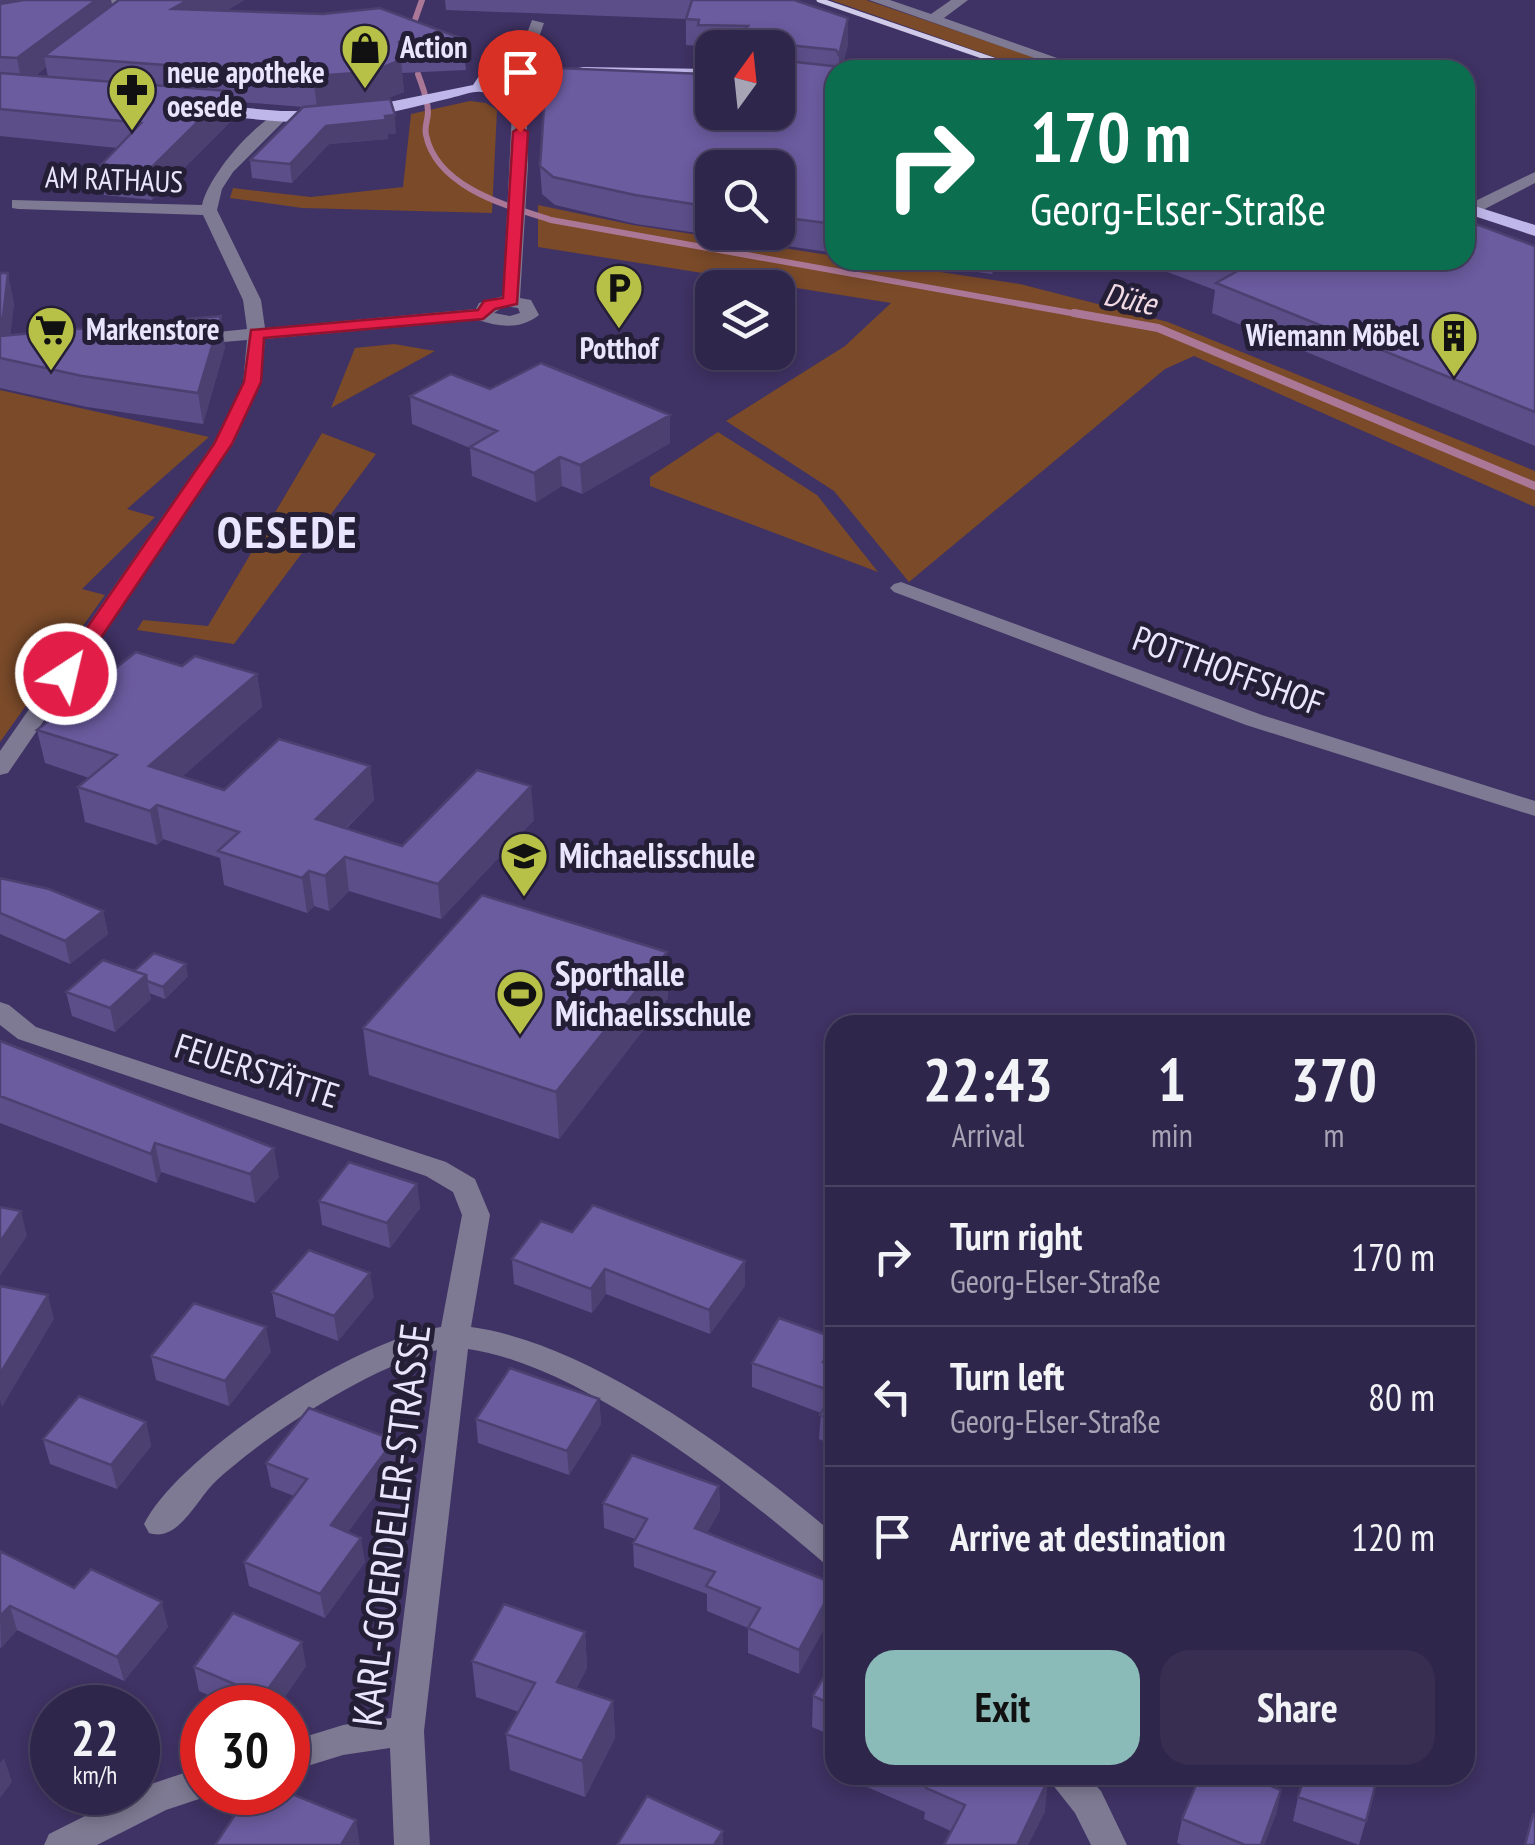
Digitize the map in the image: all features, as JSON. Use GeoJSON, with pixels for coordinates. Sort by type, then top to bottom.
{"type":"FeatureCollection","features":[{"type":"Feature","properties":{"kind":"main road"},"geometry":{"type":"LineString","coordinates":[[483,87],[479,78],[490,70],[522,65],[554,73],[695,72]]}},
{"type":"Feature","properties":{"kind":"main road"},"geometry":{"type":"LineString","coordinates":[[180,106],[281,116],[345,116],[483,87],[518,94],[550,87],[556,82],[554,73]]}},
{"type":"Feature","properties":{"kind":"main road"},"geometry":{"type":"LineString","coordinates":[[1475,212],[1535,231]]}},
{"type":"Feature","properties":{"kind":"street"},"geometry":{"type":"LineString","coordinates":[[57,13],[125,0]]}},
{"type":"Feature","properties":{"kind":"street"},"geometry":{"type":"LineString","coordinates":[[876,0],[1055,60]]}},
{"type":"Feature","properties":{"kind":"street"},"geometry":{"type":"LineString","coordinates":[[934,18],[960,0]]}},
{"type":"Feature","properties":{"kind":"street"},"geometry":{"type":"LineString","coordinates":[[114,1],[127,18]]}},
{"type":"Feature","properties":{"kind":"street"},"geometry":{"type":"LineString","coordinates":[[522,65],[538,22]]}},
{"type":"Feature","properties":{"kind":"street"},"geometry":{"type":"LineString","coordinates":[[163,342],[483,314],[504,322],[530,314],[530,307],[511,301],[517,224],[518,94]]}},
{"type":"Feature","properties":{"kind":"street"},"geometry":{"type":"LineString","coordinates":[[0,768],[223,444],[252,382],[256,333],[252,300],[209,210],[214,190],[227,169],[281,116]]}},
{"type":"Feature","properties":{"kind":"street"},"geometry":{"type":"LineString","coordinates":[[1475,205],[1535,178]]}},
{"type":"Feature","properties":{"kind":"street","name":"AM RATHAUS"},"geometry":{"type":"LineString","coordinates":[[18,204],[209,210]]}},
{"type":"Feature","properties":{"kind":"street"},"geometry":{"type":"LineString","coordinates":[[387,322],[398,340]]}},
{"type":"Feature","properties":{"kind":"street","name":"POTTHOFFSHOF"},"geometry":{"type":"LineString","coordinates":[[901,588],[1254,720],[1535,809]]}},
{"type":"Feature","properties":{"kind":"street","name":"FEUERSTÄTTE"},"geometry":{"type":"LineString","coordinates":[[0,1012],[27,1032],[436,1169],[465,1186],[476,1215]]}},
{"type":"Feature","properties":{"kind":"street","name":"KARL-GOERDELER-STRASSE"},"geometry":{"type":"LineString","coordinates":[[412,1845],[407,1732],[454,1336],[476,1215]]}},
{"type":"Feature","properties":{"kind":"street"},"geometry":{"type":"LineString","coordinates":[[160,1524],[205,1472],[287,1412],[388,1355],[454,1336],[506,1346],[600,1382],[786,1511],[825,1545]]}},
{"type":"Feature","properties":{"kind":"street"},"geometry":{"type":"LineString","coordinates":[[310,1750],[343,1740],[407,1732]]}},
{"type":"Feature","properties":{"kind":"street"},"geometry":{"type":"LineString","coordinates":[[1072,1785],[1088,1802],[1110,1845]]}},
{"type":"Feature","properties":{"kind":"street"},"geometry":{"type":"LineString","coordinates":[[62,1845],[157,1798],[180,1791]]}},
{"type":"Feature","properties":{"kind":"shaded area"},"geometry":{"type":"Polygon","coordinates":[[[831,0],[866,0],[1043,60],[1002,60],[831,0]]]}},
{"type":"Feature","properties":{"kind":"shaded area"},"geometry":{"type":"Polygon","coordinates":[[[470,101],[486,103],[497,110],[492,213],[302,208],[230,198],[233,188],[311,197],[403,187],[411,114],[470,101]]]}},
{"type":"Feature","properties":{"kind":"shaded area"},"geometry":{"type":"Polygon","coordinates":[[[538,205],[695,235],[695,250],[795,250],[825,254],[825,270],[927,270],[1020,284],[1168,322],[1535,471],[1535,507],[1194,356],[1165,369],[909,582],[834,491],[726,421],[845,346],[891,303],[795,288],[795,270],[695,272],[538,247],[538,205]]]}},
{"type":"Feature","properties":{"kind":"shaded area"},"geometry":{"type":"Polygon","coordinates":[[[394,344],[435,351],[331,408],[355,348],[394,344]]]}},
{"type":"Feature","properties":{"kind":"shaded area"},"geometry":{"type":"Polygon","coordinates":[[[0,390],[209,437],[127,509],[155,517],[82,589],[105,595],[0,742],[0,390]]]}},
{"type":"Feature","properties":{"kind":"shaded area"},"geometry":{"type":"Polygon","coordinates":[[[718,432],[817,495],[878,572],[650,486],[650,477],[718,432]]]}},
{"type":"Feature","properties":{"kind":"shaded area"},"geometry":{"type":"Polygon","coordinates":[[[322,433],[376,454],[234,644],[137,630],[143,620],[208,626],[322,433]]]}},
{"type":"Feature","properties":{"kind":"building"},"geometry":{"type":"Polygon","coordinates":[[[96,0],[17,58],[0,57],[0,4],[96,0]]]}},
{"type":"Feature","properties":{"kind":"building"},"geometry":{"type":"Polygon","coordinates":[[[119,0],[188,0],[172,9],[323,14],[380,8],[463,39],[399,42],[401,60],[371,72],[313,76],[44,56],[119,0]]]}},
{"type":"Feature","properties":{"kind":"building"},"geometry":{"type":"Polygon","coordinates":[[[692,0],[794,0],[848,18],[839,55],[836,50],[795,46],[795,30],[744,30],[748,26],[698,25],[699,20],[686,19],[692,0]]]}},
{"type":"Feature","properties":{"kind":"building"},"geometry":{"type":"Polygon","coordinates":[[[795,62],[825,65],[825,223],[795,219],[795,150],[695,150],[695,204],[553,177],[540,166],[546,79],[557,68],[695,74],[695,130],[795,130],[795,62]]]}},
{"type":"Feature","properties":{"kind":"building"},"geometry":{"type":"Polygon","coordinates":[[[0,73],[229,91],[148,171],[100,166],[141,123],[0,109],[0,73]]]}},
{"type":"Feature","properties":{"kind":"building"},"geometry":{"type":"Polygon","coordinates":[[[390,99],[395,115],[385,116],[386,120],[326,126],[290,164],[250,160],[303,107],[390,99]]]}},
{"type":"Feature","properties":{"kind":"building","name":"Wiemann Möbel"},"geometry":{"type":"Polygon","coordinates":[[[1475,224],[1535,246],[1535,412],[1216,283],[1239,270],[1475,270],[1475,224]]]}},
{"type":"Feature","properties":{"kind":"building"},"geometry":{"type":"Polygon","coordinates":[[[0,273],[8,273],[0,318],[0,273]]]}},
{"type":"Feature","properties":{"kind":"building"},"geometry":{"type":"Polygon","coordinates":[[[221,316],[198,393],[82,376],[0,358],[0,336],[221,316]]]}},
{"type":"Feature","properties":{"kind":"building"},"geometry":{"type":"Polygon","coordinates":[[[541,363],[670,415],[580,465],[560,457],[534,473],[470,447],[497,431],[410,396],[451,374],[490,389],[541,363]]]}},
{"type":"Feature","properties":{"kind":"building"},"geometry":{"type":"Polygon","coordinates":[[[136,652],[182,666],[195,656],[257,674],[149,766],[224,790],[279,739],[370,766],[316,819],[402,846],[477,770],[531,786],[438,884],[345,857],[325,876],[309,871],[302,878],[218,851],[239,832],[157,805],[150,811],[78,787],[117,755],[37,730],[136,652]]]}},
{"type":"Feature","properties":{"kind":"building"},"geometry":{"type":"Polygon","coordinates":[[[0,878],[49,889],[103,911],[65,941],[0,913],[0,878]]]}},
{"type":"Feature","properties":{"kind":"building","name":"Sporthalle Michaelisschule"},"geometry":{"type":"Polygon","coordinates":[[[482,895],[667,952],[556,1092],[363,1028],[482,895]]]}},
{"type":"Feature","properties":{"kind":"building"},"geometry":{"type":"Polygon","coordinates":[[[154,953],[186,964],[163,987],[134,971],[154,953]]]}},
{"type":"Feature","properties":{"kind":"building"},"geometry":{"type":"Polygon","coordinates":[[[103,960],[146,975],[110,1008],[66,992],[103,960]]]}},
{"type":"Feature","properties":{"kind":"building"},"geometry":{"type":"Polygon","coordinates":[[[0,1041],[274,1148],[250,1174],[155,1143],[151,1154],[0,1096],[0,1041]]]}},
{"type":"Feature","properties":{"kind":"building"},"geometry":{"type":"Polygon","coordinates":[[[349,1162],[417,1184],[387,1223],[319,1201],[349,1162]]]}},
{"type":"Feature","properties":{"kind":"building"},"geometry":{"type":"Polygon","coordinates":[[[593,1205],[745,1261],[709,1310],[605,1269],[591,1289],[512,1259],[541,1221],[572,1232],[593,1205]]]}},
{"type":"Feature","properties":{"kind":"building"},"geometry":{"type":"Polygon","coordinates":[[[0,1207],[21,1211],[0,1242],[0,1207]]]}},
{"type":"Feature","properties":{"kind":"building"},"geometry":{"type":"Polygon","coordinates":[[[309,1250],[370,1273],[334,1316],[272,1292],[309,1250]]]}},
{"type":"Feature","properties":{"kind":"building"},"geometry":{"type":"Polygon","coordinates":[[[0,1286],[48,1295],[0,1374],[0,1286]]]}},
{"type":"Feature","properties":{"kind":"building"},"geometry":{"type":"Polygon","coordinates":[[[194,1303],[266,1327],[225,1381],[151,1356],[194,1303]]]}},
{"type":"Feature","properties":{"kind":"building"},"geometry":{"type":"Polygon","coordinates":[[[779,1318],[825,1334],[825,1389],[752,1363],[779,1318]]]}},
{"type":"Feature","properties":{"kind":"building"},"geometry":{"type":"Polygon","coordinates":[[[510,1368],[599,1399],[567,1451],[476,1419],[510,1368]]]}},
{"type":"Feature","properties":{"kind":"building"},"geometry":{"type":"Polygon","coordinates":[[[79,1396],[146,1422],[111,1465],[43,1439],[79,1396]]]}},
{"type":"Feature","properties":{"kind":"building"},"geometry":{"type":"Polygon","coordinates":[[[309,1408],[394,1440],[331,1525],[361,1538],[320,1594],[244,1562],[307,1479],[266,1463],[309,1408]]]}},
{"type":"Feature","properties":{"kind":"building"},"geometry":{"type":"Polygon","coordinates":[[[632,1455],[719,1486],[695,1528],[825,1580],[825,1602],[799,1650],[748,1628],[760,1608],[706,1586],[715,1572],[633,1543],[647,1519],[603,1503],[632,1455]]]}},
{"type":"Feature","properties":{"kind":"building"},"geometry":{"type":"Polygon","coordinates":[[[0,1551],[74,1588],[91,1569],[162,1602],[117,1657],[10,1606],[0,1616],[0,1551]]]}},
{"type":"Feature","properties":{"kind":"building"},"geometry":{"type":"Polygon","coordinates":[[[504,1604],[585,1632],[557,1682],[613,1701],[582,1761],[506,1734],[535,1683],[472,1661],[504,1604]]]}},
{"type":"Feature","properties":{"kind":"building"},"geometry":{"type":"Polygon","coordinates":[[[233,1613],[302,1642],[271,1685],[237,1685],[194,1667],[233,1613]]]}},
{"type":"Feature","properties":{"kind":"building"},"geometry":{"type":"Polygon","coordinates":[[[825,1675],[825,1701],[813,1696],[825,1675]]]}},
{"type":"Feature","properties":{"kind":"building"},"geometry":{"type":"Polygon","coordinates":[[[1046,1785],[1017,1845],[944,1845],[965,1805],[926,1788],[1046,1785]]]}},
{"type":"Feature","properties":{"kind":"building"},"geometry":{"type":"Polygon","coordinates":[[[1196,1785],[1269,1785],[1281,1790],[1261,1845],[1245,1845],[1182,1819],[1196,1785]]]}},
{"type":"Feature","properties":{"kind":"building"},"geometry":{"type":"Polygon","coordinates":[[[1302,1785],[1375,1785],[1366,1821],[1298,1797],[1302,1785]]]}},
{"type":"Feature","properties":{"kind":"building"},"geometry":{"type":"Polygon","coordinates":[[[647,1796],[723,1831],[714,1845],[617,1845],[647,1796]]]}},
{"type":"Feature","properties":{"kind":"building"},"geometry":{"type":"Polygon","coordinates":[[[310,1801],[356,1820],[341,1845],[215,1845],[235,1815],[310,1815],[310,1801]]]}},
{"type":"Feature","properties":{"kind":"building"},"geometry":{"type":"Polygon","coordinates":[[[1533,1814],[1535,1845],[1525,1845],[1533,1814]]]}},
{"type":"Feature","properties":{"kind":"waterway","name":"Düte"},"geometry":{"type":"LineString","coordinates":[[411,31],[422,0]]}},
{"type":"Feature","properties":{"kind":"waterway","name":"Düte"},"geometry":{"type":"LineString","coordinates":[[418,74],[427,102],[426,132],[433,153],[459,181],[495,201],[551,220],[825,269]]}},
{"type":"Feature","properties":{"kind":"waterway","name":"Düte"},"geometry":{"type":"LineString","coordinates":[[831,270],[1088,316]]}},
{"type":"Feature","properties":{"kind":"waterway","name":"Düte"},"geometry":{"type":"LineString","coordinates":[[1074,313],[1158,328],[1535,486]]}},
{"type":"Feature","properties":{"kind":"railway"},"geometry":{"type":"LineString","coordinates":[[819,0],[994,60]]}},
{"type":"Feature","properties":{"kind":"place","name":"Action"},"geometry":{"type":"Point","coordinates":[365,90]}},
{"type":"Feature","properties":{"kind":"place","name":"neue apotheke oesede"},"geometry":{"type":"Point","coordinates":[132,132]}},
{"type":"Feature","properties":{"kind":"place","name":"Potthof"},"geometry":{"type":"Point","coordinates":[619,330]}},
{"type":"Feature","properties":{"kind":"place","name":"Markenstore"},"geometry":{"type":"Point","coordinates":[51,372]}},
{"type":"Feature","properties":{"kind":"place","name":"Wiemann Möbel"},"geometry":{"type":"Point","coordinates":[1454,378]}},
{"type":"Feature","properties":{"kind":"place","name":"Michaelisschule"},"geometry":{"type":"Point","coordinates":[524,898]}},
{"type":"Feature","properties":{"kind":"place","name":"Sporthalle Michaelisschule"},"geometry":{"type":"Point","coordinates":[520,1036]}},
{"type":"Feature","properties":{"kind":"district","name":"OESEDE"},"geometry":{"type":"Point","coordinates":[288,532]}},
{"type":"Feature","properties":{"kind":"route"},"geometry":{"type":"LineString","coordinates":[[66,674],[223,444],[252,382],[256,333],[483,314],[496,302],[511,301],[520,132]]}}]}
